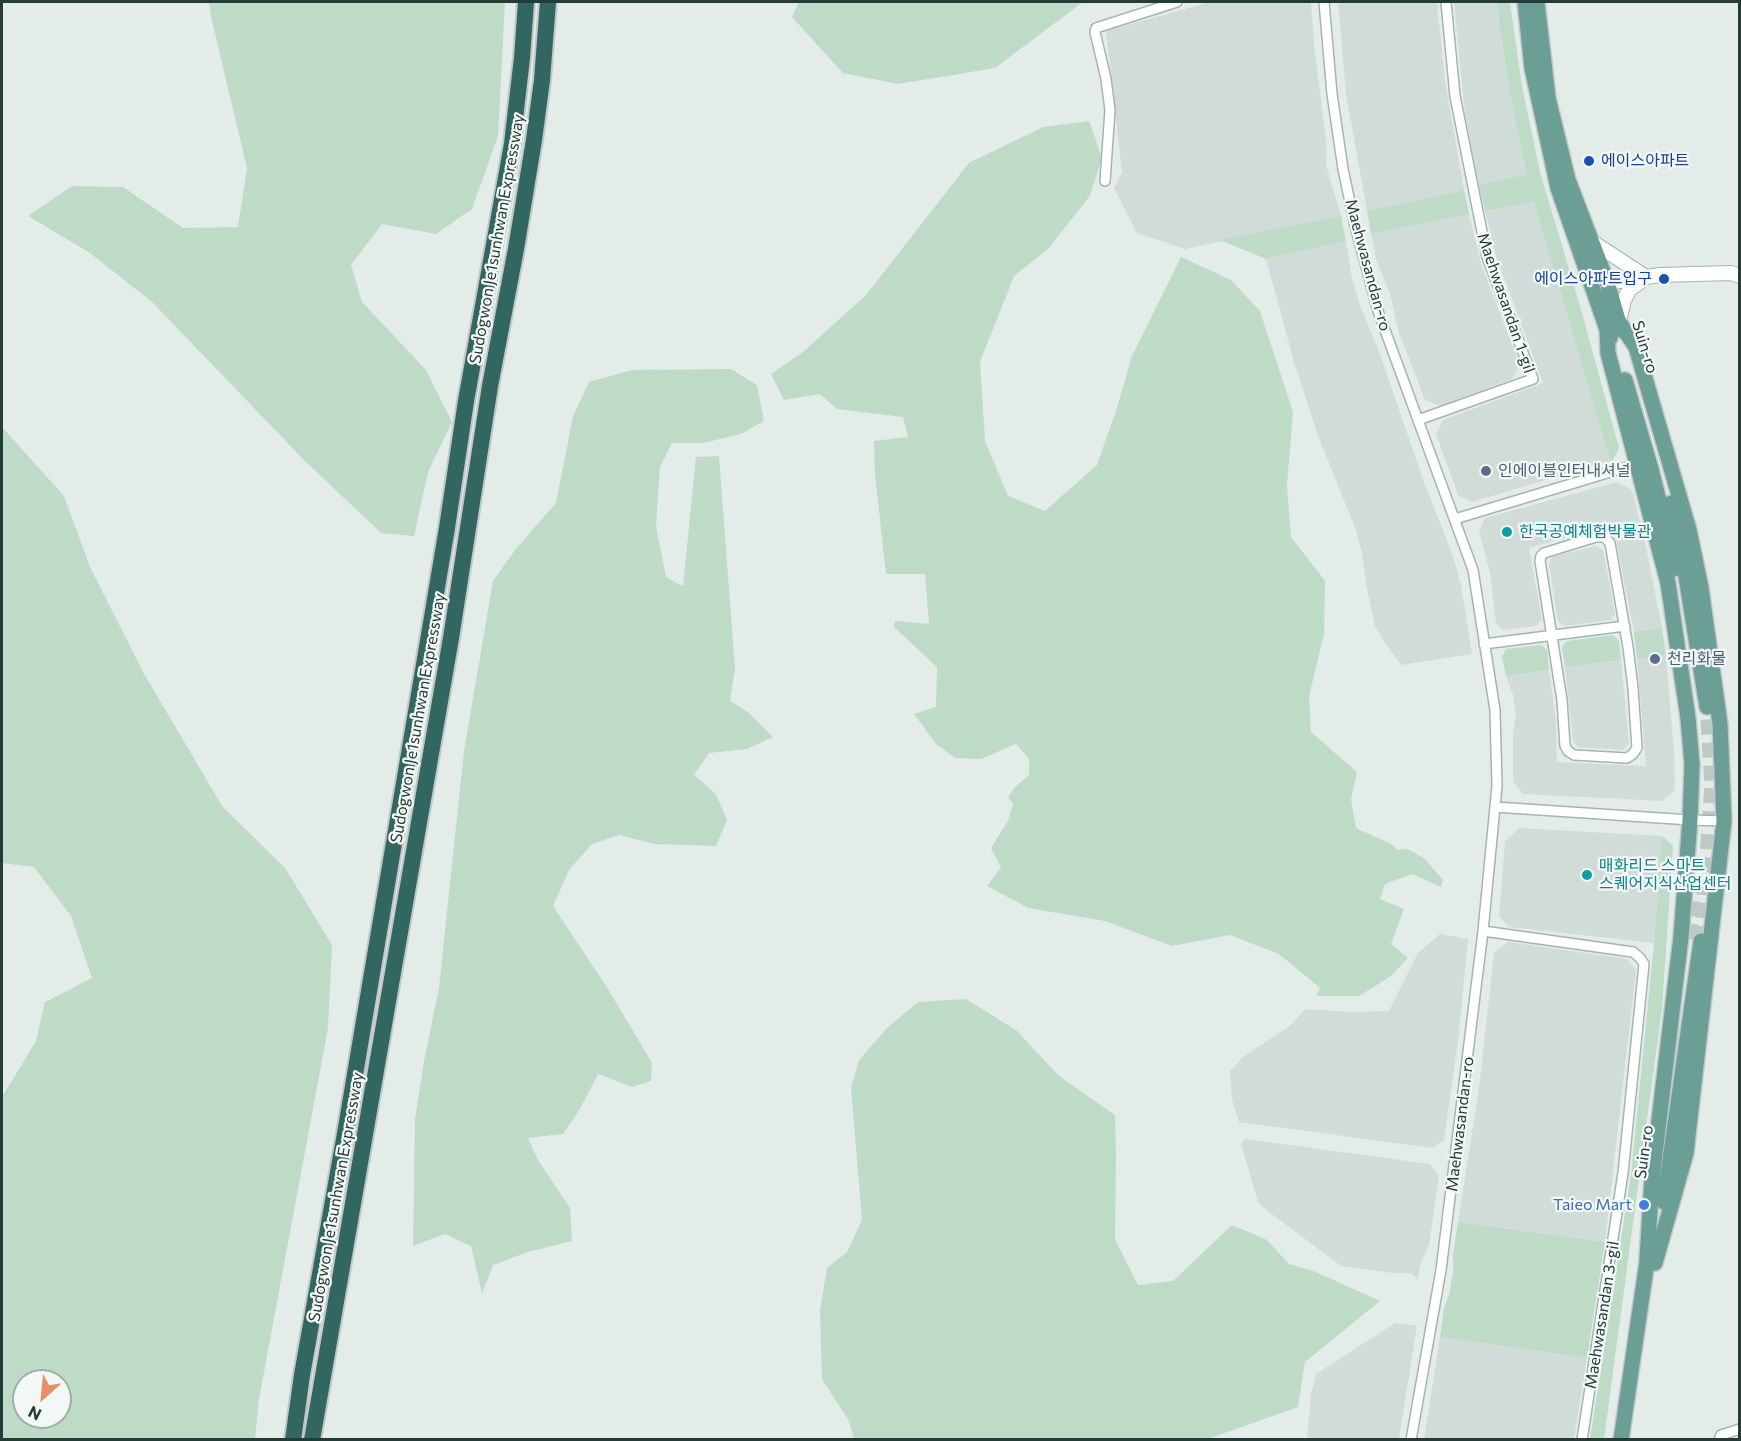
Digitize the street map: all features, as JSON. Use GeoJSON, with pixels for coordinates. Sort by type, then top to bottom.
{"type":"FeatureCollection","features":[{"type":"Feature","properties":{"kind":"highway","name":"Sudogwon Je1sunhwan Expressway"},"geometry":{"type":"LineString","coordinates":[[293,1440],[302,1375],[447,528],[466,401],[512,144],[526,2]]}},
{"type":"Feature","properties":{"kind":"highway","name":"Sudogwon Je1sunhwan Expressway"},"geometry":{"type":"LineString","coordinates":[[312,1440],[451,638],[490,386],[534,140],[542,80],[548,2]]}},
{"type":"Feature","properties":{"kind":"main road","name":"Suin-ro"},"geometry":{"type":"LineString","coordinates":[[1525,2],[1532,68],[1558,188],[1591,286],[1613,326],[1653,435],[1679,533],[1702,708]]}},
{"type":"Feature","properties":{"kind":"main road","name":"Suin-ro"},"geometry":{"type":"LineString","coordinates":[[1537,2],[1548,98],[1568,180],[1607,282],[1613,326]]}},
{"type":"Feature","properties":{"kind":"main road"},"geometry":{"type":"LineString","coordinates":[[1613,326],[1608,353],[1702,708],[1724,821],[1686,1153],[1651,1261]]}},
{"type":"Feature","properties":{"kind":"main road"},"geometry":{"type":"LineString","coordinates":[[1651,1261],[1652,1179],[1676,980],[1690,820],[1692,764],[1702,708]]}},
{"type":"Feature","properties":{"kind":"main road","name":"Suin-ro"},"geometry":{"type":"LineString","coordinates":[[1630,1440],[1651,1261],[1696,940]]}},
{"type":"Feature","properties":{"kind":"main road","name":"Suin-ro"},"geometry":{"type":"LineString","coordinates":[[1621,1440],[1651,1261]]}},
{"type":"Feature","properties":{"kind":"street"},"geometry":{"type":"LineString","coordinates":[[1106,181],[1110,110],[1096,28],[1177,2]]}},
{"type":"Feature","properties":{"kind":"street","name":"Maehwasandan-ro"},"geometry":{"type":"LineString","coordinates":[[1324,2],[1335,115],[1355,226],[1378,310],[1473,570],[1495,710],[1498,760],[1483,931],[1442,1258],[1411,1440]]}},
{"type":"Feature","properties":{"kind":"street","name":"Maehwasandan 1-gil"},"geometry":{"type":"LineString","coordinates":[[1418,420],[1533,379],[1487,257],[1473,198],[1455,96],[1446,2]]}},
{"type":"Feature","properties":{"kind":"street"},"geometry":{"type":"LineString","coordinates":[[1591,241],[1647,277]]}},
{"type":"Feature","properties":{"kind":"street"},"geometry":{"type":"LineString","coordinates":[[1591,286],[1647,277],[1731,273],[1740,276]]}},
{"type":"Feature","properties":{"kind":"street"},"geometry":{"type":"LineString","coordinates":[[1613,326],[1630,289],[1647,277]]}},
{"type":"Feature","properties":{"kind":"street"},"geometry":{"type":"LineString","coordinates":[[1455,519],[1637,464]]}},
{"type":"Feature","properties":{"kind":"street"},"geometry":{"type":"LineString","coordinates":[[1596,537],[1604,537],[1610,543],[1625,626],[1633,688],[1637,748],[1627,758],[1574,755],[1568,752],[1565,746],[1562,700],[1551,634],[1541,556],[1544,553],[1596,537]]}},
{"type":"Feature","properties":{"kind":"street"},"geometry":{"type":"LineString","coordinates":[[1484,644],[1625,626]]}},
{"type":"Feature","properties":{"kind":"street"},"geometry":{"type":"LineString","coordinates":[[1495,807],[1724,821]]}},
{"type":"Feature","properties":{"kind":"street","name":"Maehwasandan 3-gil"},"geometry":{"type":"LineString","coordinates":[[1483,931],[1633,951],[1644,964],[1623,1173],[1582,1440]]}},
{"type":"Feature","properties":{"kind":"street"},"geometry":{"type":"LineString","coordinates":[[1719,1440],[1721,1435],[1740,1429]]}},
{"type":"Feature","properties":{"kind":"shaded area"},"geometry":{"type":"Polygon","coordinates":[[[1210,2],[1311,2],[1327,147],[1326,165],[1341,216],[1185,249],[1137,233],[1114,188],[1122,172],[1106,31],[1210,2]]]}},
{"type":"Feature","properties":{"kind":"shaded area"},"geometry":{"type":"Polygon","coordinates":[[[1338,2],[1437,2],[1445,81],[1464,190],[1367,211],[1346,94],[1338,2]]]}},
{"type":"Feature","properties":{"kind":"shaded area"},"geometry":{"type":"Polygon","coordinates":[[[1454,2],[1496,2],[1509,88],[1528,174],[1479,185],[1465,114],[1454,2]]]}},
{"type":"Feature","properties":{"kind":"shaded area"},"geometry":{"type":"Polygon","coordinates":[[[1534,202],[1610,461],[1472,502],[1458,495],[1436,434],[1443,420],[1543,383],[1496,256],[1485,211],[1534,202]]]}},
{"type":"Feature","properties":{"kind":"shaded area"},"geometry":{"type":"Polygon","coordinates":[[[1469,214],[1481,264],[1520,365],[1512,379],[1440,406],[1425,400],[1398,330],[1390,294],[1377,262],[1371,234],[1469,214]]]}},
{"type":"Feature","properties":{"kind":"shaded area"},"geometry":{"type":"Polygon","coordinates":[[[1346,241],[1352,278],[1360,305],[1452,553],[1461,585],[1472,654],[1401,665],[1383,640],[1375,626],[1356,530],[1317,433],[1294,362],[1266,259],[1346,241]]]}},
{"type":"Feature","properties":{"kind":"shaded area"},"geometry":{"type":"Polygon","coordinates":[[[1617,482],[1632,490],[1662,628],[1634,632],[1613,524],[1529,548],[1542,620],[1536,626],[1503,630],[1496,624],[1490,573],[1479,532],[1485,518],[1617,482]]]}},
{"type":"Feature","properties":{"kind":"shaded area"},"geometry":{"type":"Polygon","coordinates":[[[1595,546],[1603,550],[1615,614],[1611,620],[1565,626],[1558,621],[1549,564],[1552,557],[1595,546]]]}},
{"type":"Feature","properties":{"kind":"shaded area"},"geometry":{"type":"Polygon","coordinates":[[[1666,655],[1675,790],[1662,801],[1523,794],[1513,782],[1513,734],[1516,714],[1513,695],[1506,676],[1549,670],[1556,721],[1557,762],[1646,766],[1637,659],[1666,655]]]}},
{"type":"Feature","properties":{"kind":"shaded area"},"geometry":{"type":"Polygon","coordinates":[[[1621,660],[1629,744],[1623,750],[1578,747],[1573,741],[1565,667],[1621,660]]]}},
{"type":"Feature","properties":{"kind":"shaded area","name":"매화리드 스마트 스퀘어지식산업센터"},"geometry":{"type":"Polygon","coordinates":[[[1519,828],[1662,836],[1654,943],[1509,927],[1499,916],[1505,841],[1519,828]]]}},
{"type":"Feature","properties":{"kind":"shaded area"},"geometry":{"type":"Polygon","coordinates":[[[1440,934],[1468,939],[1459,1033],[1444,1140],[1432,1148],[1239,1122],[1232,1100],[1230,1071],[1243,1057],[1290,1026],[1305,1009],[1352,1012],[1389,1011],[1418,953],[1440,934]]]}},
{"type":"Feature","properties":{"kind":"shaded area"},"geometry":{"type":"Polygon","coordinates":[[[1508,942],[1627,959],[1636,970],[1605,1242],[1458,1222],[1479,1088],[1494,952],[1508,942]]]}},
{"type":"Feature","properties":{"kind":"shaded area"},"geometry":{"type":"Polygon","coordinates":[[[1245,1139],[1430,1164],[1439,1177],[1429,1245],[1420,1266],[1418,1280],[1412,1274],[1341,1266],[1265,1209],[1258,1202],[1241,1144],[1245,1139]]]}},
{"type":"Feature","properties":{"kind":"shaded area"},"geometry":{"type":"Polygon","coordinates":[[[1395,1323],[1417,1326],[1399,1439],[1307,1439],[1311,1394],[1316,1374],[1395,1323]]]}},
{"type":"Feature","properties":{"kind":"shaded area"},"geometry":{"type":"Polygon","coordinates":[[[1440,1337],[1587,1358],[1574,1439],[1424,1440],[1440,1337]]]}},
{"type":"Feature","properties":{"kind":"green space"},"geometry":{"type":"Polygon","coordinates":[[[209,2],[505,2],[498,136],[472,209],[436,234],[382,224],[351,265],[362,302],[426,370],[452,422],[428,472],[414,536],[381,533],[304,460],[152,302],[90,253],[28,216],[72,186],[123,187],[183,228],[238,227],[247,168],[209,2]]]}},
{"type":"Feature","properties":{"kind":"green space"},"geometry":{"type":"Polygon","coordinates":[[[799,2],[1083,2],[995,68],[898,84],[843,73],[792,17],[799,2]]]}},
{"type":"Feature","properties":{"kind":"green space"},"geometry":{"type":"Polygon","coordinates":[[[1496,2],[1510,2],[1522,86],[1540,172],[1619,448],[1613,460],[1610,461],[1534,202],[1485,211],[1479,185],[1527,174],[1509,88],[1496,2]]]}},
{"type":"Feature","properties":{"kind":"green space"},"geometry":{"type":"Polygon","coordinates":[[[1089,121],[1102,158],[1090,196],[1047,250],[1014,276],[980,362],[985,441],[1008,496],[1045,511],[1097,465],[1132,356],[1181,257],[1231,280],[1260,311],[1293,412],[1287,486],[1291,537],[1325,581],[1324,634],[1309,696],[1311,732],[1357,772],[1351,799],[1356,828],[1393,845],[1397,850],[1408,849],[1425,859],[1443,880],[1441,887],[1412,874],[1385,884],[1380,899],[1404,909],[1391,944],[1408,958],[1391,976],[1359,996],[1316,996],[1320,988],[1279,954],[1230,935],[1172,946],[1105,921],[1028,908],[987,886],[1001,867],[991,848],[1009,819],[1013,803],[1008,798],[1015,787],[1029,775],[1029,759],[1016,744],[981,759],[955,758],[936,744],[914,714],[936,707],[937,667],[894,627],[895,621],[929,624],[925,574],[886,574],[875,474],[874,441],[908,437],[903,417],[837,409],[820,394],[784,400],[771,374],[803,352],[866,295],[969,163],[1043,127],[1089,121]]]}},
{"type":"Feature","properties":{"kind":"green space"},"geometry":{"type":"Polygon","coordinates":[[[1464,190],[1469,214],[1371,234],[1367,211],[1464,190]]]}},
{"type":"Feature","properties":{"kind":"green space"},"geometry":{"type":"Polygon","coordinates":[[[1341,216],[1346,241],[1266,259],[1220,240],[1341,216]]]}},
{"type":"Feature","properties":{"kind":"green space"},"geometry":{"type":"Polygon","coordinates":[[[731,369],[757,385],[764,421],[741,434],[703,443],[672,443],[660,467],[656,526],[666,577],[683,586],[696,457],[719,456],[735,668],[730,701],[748,712],[773,737],[747,749],[709,753],[694,775],[716,794],[727,820],[716,846],[654,844],[619,835],[592,844],[569,870],[553,906],[608,989],[652,1063],[651,1081],[632,1087],[598,1074],[580,1109],[563,1134],[528,1138],[538,1160],[570,1208],[572,1241],[528,1252],[493,1265],[482,1293],[471,1246],[445,1234],[413,1246],[415,1119],[439,988],[464,751],[493,581],[515,550],[556,503],[573,416],[589,382],[632,370],[731,369]]]}},
{"type":"Feature","properties":{"kind":"green space"},"geometry":{"type":"Polygon","coordinates":[[[2,427],[64,496],[90,567],[143,672],[222,806],[285,868],[332,945],[328,1028],[259,1399],[255,1439],[2,1439],[2,1097],[36,1041],[45,1002],[92,978],[71,916],[34,867],[2,863],[2,427]]]}},
{"type":"Feature","properties":{"kind":"green space"},"geometry":{"type":"Polygon","coordinates":[[[1662,628],[1666,655],[1637,659],[1634,632],[1662,628]]]}},
{"type":"Feature","properties":{"kind":"green space"},"geometry":{"type":"Polygon","coordinates":[[[1613,635],[1619,641],[1621,660],[1565,667],[1562,647],[1567,641],[1613,635]]]}},
{"type":"Feature","properties":{"kind":"green space"},"geometry":{"type":"Polygon","coordinates":[[[1541,645],[1547,650],[1549,670],[1506,676],[1502,657],[1506,649],[1541,645]]]}},
{"type":"Feature","properties":{"kind":"green space"},"geometry":{"type":"Polygon","coordinates":[[[1662,836],[1673,846],[1662,1008],[1604,1439],[1590,1439],[1631,1175],[1662,836]]]}},
{"type":"Feature","properties":{"kind":"green space"},"geometry":{"type":"Polygon","coordinates":[[[966,999],[1016,1030],[1059,1076],[1115,1115],[1115,1239],[1138,1285],[1173,1281],[1232,1225],[1267,1240],[1289,1264],[1316,1272],[1380,1301],[1305,1362],[1298,1407],[1208,1439],[854,1439],[849,1421],[822,1379],[820,1311],[827,1268],[847,1252],[862,1220],[851,1088],[859,1060],[888,1027],[918,1002],[966,999]]]}},
{"type":"Feature","properties":{"kind":"green space"},"geometry":{"type":"Polygon","coordinates":[[[1458,1222],[1605,1242],[1587,1358],[1440,1337],[1453,1272],[1458,1222]]]}},
{"type":"Feature","properties":{"kind":"tunnel"},"geometry":{"type":"LineString","coordinates":[[1701,941],[1712,785],[1707,707]]}},
{"type":"Feature","properties":{"kind":"tunnel"},"geometry":{"type":"LineString","coordinates":[[1690,939],[1695,888]]}},
{"type":"Feature","properties":{"kind":"place","name":"에이스아파트"},"geometry":{"type":"Point","coordinates":[1589,161]}},
{"type":"Feature","properties":{"kind":"place","name":"에이스아파트입구"},"geometry":{"type":"Point","coordinates":[1664,279]}},
{"type":"Feature","properties":{"kind":"place","name":"인에이블인터내셔널"},"geometry":{"type":"Point","coordinates":[1486,471]}},
{"type":"Feature","properties":{"kind":"place","name":"한국공예체험박물관"},"geometry":{"type":"Point","coordinates":[1507,532]}},
{"type":"Feature","properties":{"kind":"place","name":"천리화물"},"geometry":{"type":"Point","coordinates":[1655,659]}},
{"type":"Feature","properties":{"kind":"place","name":"매화리드 스마트 스퀘어지식산업센터"},"geometry":{"type":"Point","coordinates":[1587,875]}},
{"type":"Feature","properties":{"kind":"place","name":"Taieo Mart"},"geometry":{"type":"Point","coordinates":[1644,1205]}}]}
